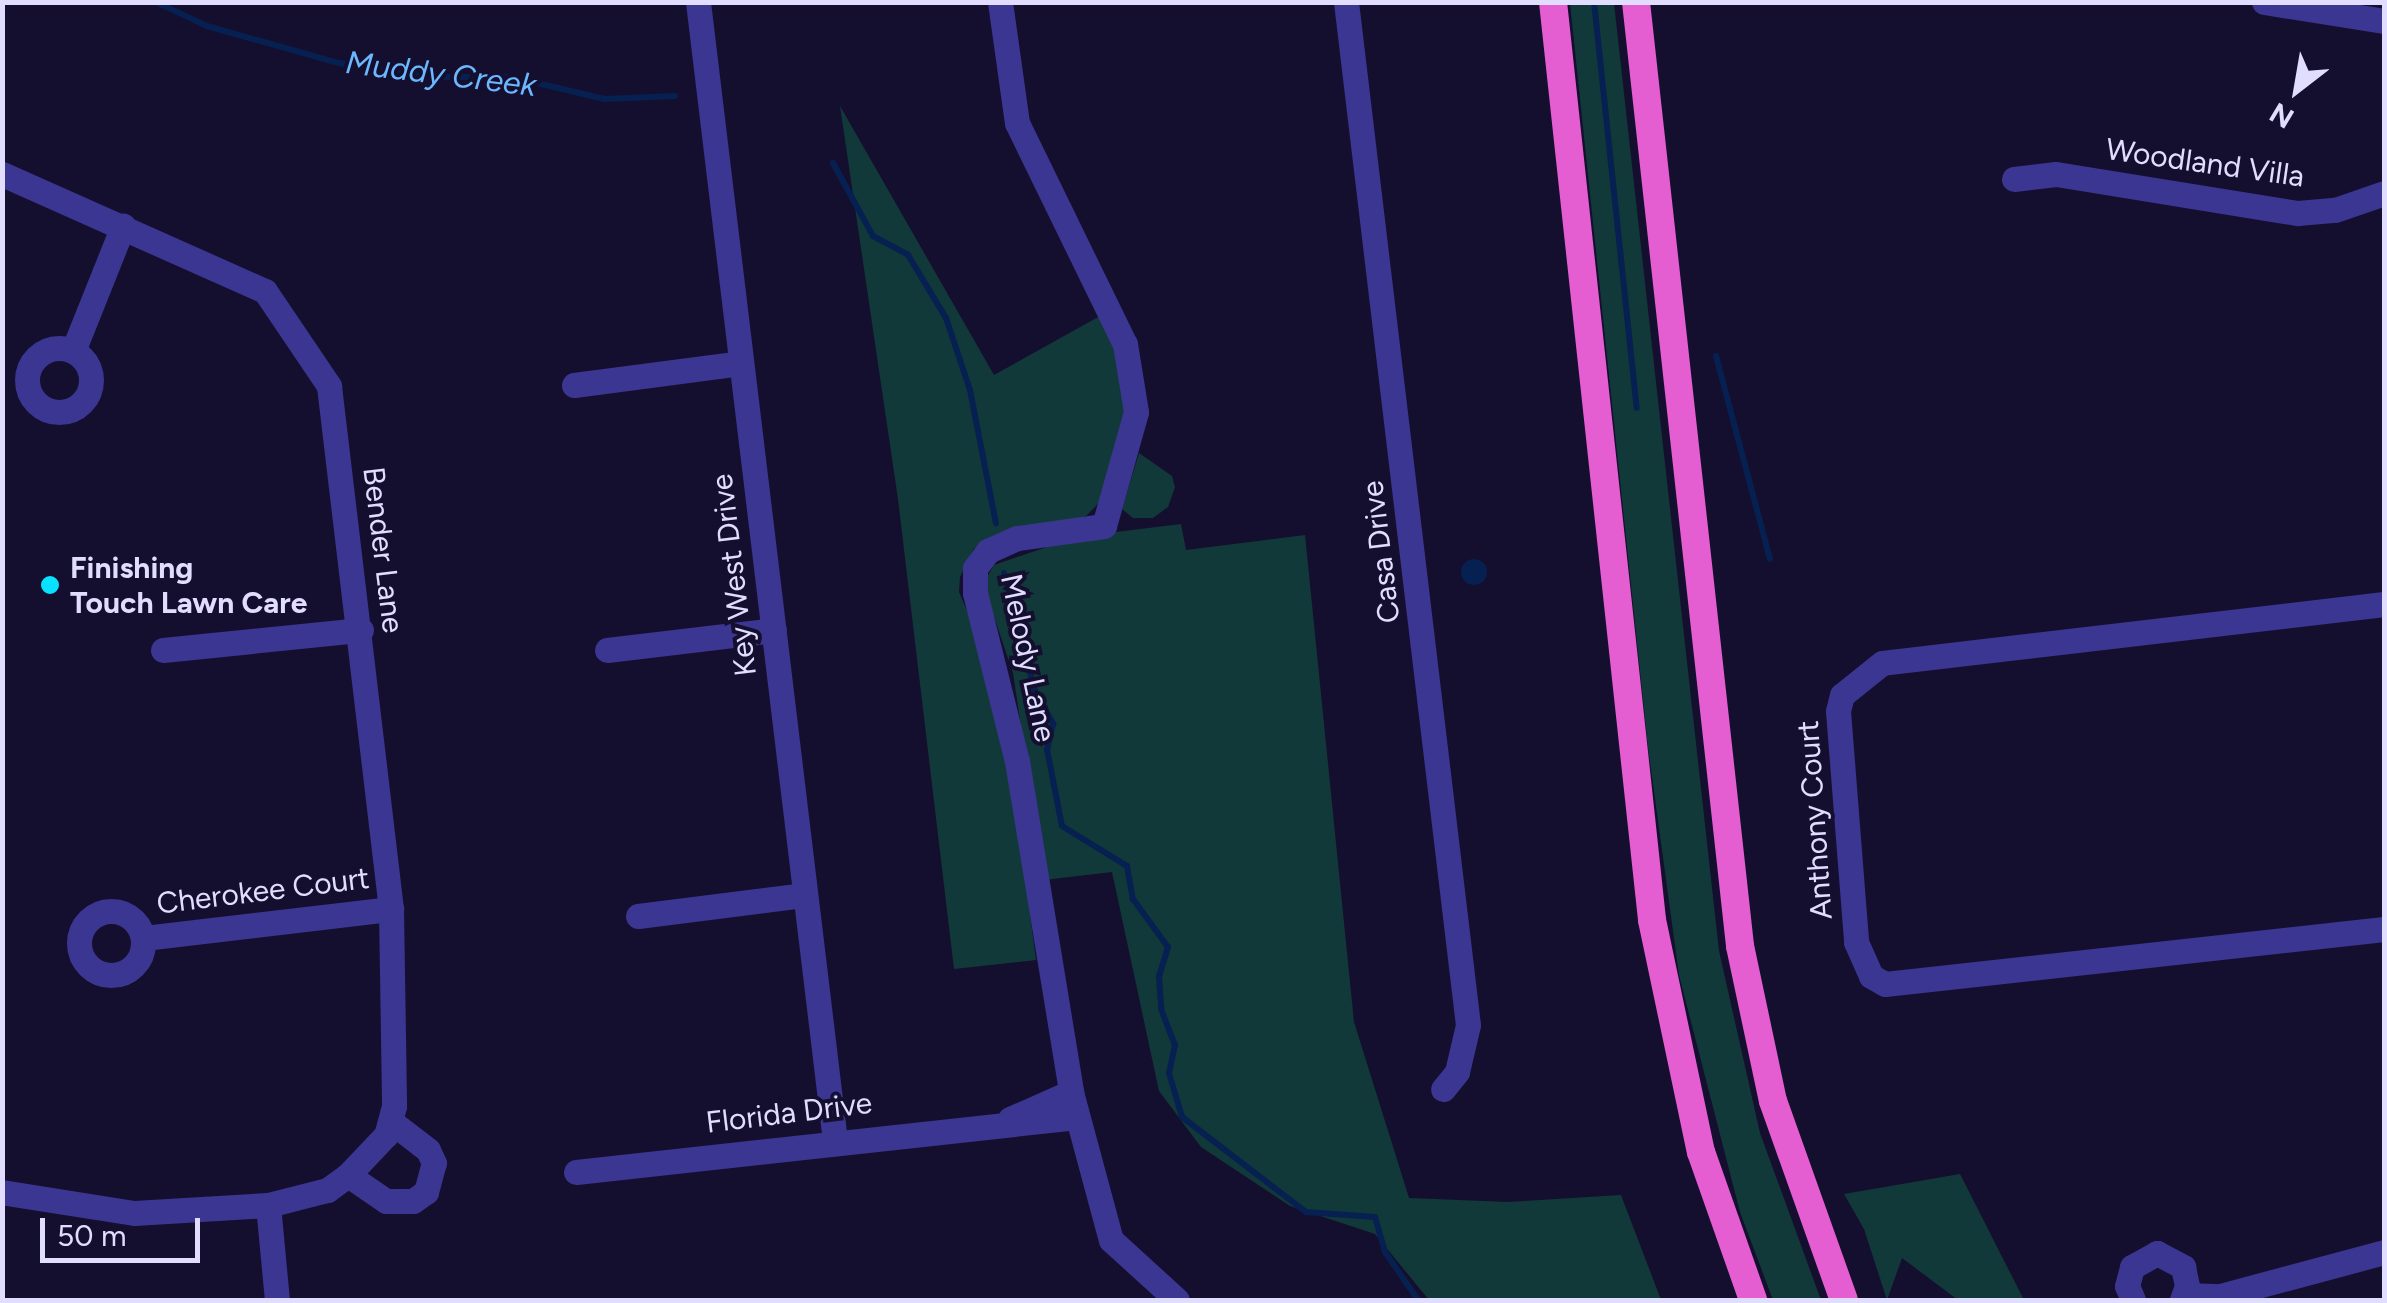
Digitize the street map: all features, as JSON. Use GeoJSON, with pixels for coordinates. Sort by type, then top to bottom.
{"type":"FeatureCollection","features":[{"type":"Feature","properties":{"kind":"highway"},"geometry":{"type":"LineString","coordinates":[[1553,2],[1652,920],[1701,1152],[1754,1300]]}},
{"type":"Feature","properties":{"kind":"highway"},"geometry":{"type":"LineString","coordinates":[[1636,2],[1740,946],[1774,1101],[1844,1300]]}},
{"type":"Feature","properties":{"kind":"street","name":"Key West Drive"},"geometry":{"type":"LineString","coordinates":[[698,2],[835,1140]]}},
{"type":"Feature","properties":{"kind":"street","name":"Melody Lane"},"geometry":{"type":"LineString","coordinates":[[1000,2],[1016,123],[1125,344],[1136,394],[1128,450],[1104,526],[1017,538],[988,551],[974,568],[1017,761],[1074,1104],[1112,1240],[1177,1300]]}},
{"type":"Feature","properties":{"kind":"street","name":"Casa Drive"},"geometry":{"type":"LineString","coordinates":[[1346,2],[1468,1026],[1462,1060],[1444,1089]]}},
{"type":"Feature","properties":{"kind":"street"},"geometry":{"type":"LineString","coordinates":[[2264,2],[2384,21]]}},
{"type":"Feature","properties":{"kind":"street","name":"Bender Lane"},"geometry":{"type":"LineString","coordinates":[[2,174],[265,292],[329,386],[361,630],[391,909],[393,1123]]}},
{"type":"Feature","properties":{"kind":"street","name":"Woodland Villa"},"geometry":{"type":"LineString","coordinates":[[2014,179],[2056,174],[2298,213],[2335,210],[2384,193]]}},
{"type":"Feature","properties":{"kind":"street"},"geometry":{"type":"LineString","coordinates":[[72,350],[124,226]]}},
{"type":"Feature","properties":{"kind":"street"},"geometry":{"type":"LineString","coordinates":[[574,385],[742,363]]}},
{"type":"Feature","properties":{"kind":"street","name":"Anthony Court"},"geometry":{"type":"LineString","coordinates":[[2384,604],[1882,663],[1842,695],[1838,711],[1856,942],[1871,976],[1885,984],[2384,929]]}},
{"type":"Feature","properties":{"kind":"street"},"geometry":{"type":"LineString","coordinates":[[163,650],[361,630]]}},
{"type":"Feature","properties":{"kind":"street"},"geometry":{"type":"LineString","coordinates":[[607,650],[774,630]]}},
{"type":"Feature","properties":{"kind":"street"},"geometry":{"type":"LineString","coordinates":[[638,916],[805,895]]}},
{"type":"Feature","properties":{"kind":"street","name":"Cherokee Court"},"geometry":{"type":"LineString","coordinates":[[144,938],[391,909]]}},
{"type":"Feature","properties":{"kind":"street","name":"Florida Drive"},"geometry":{"type":"LineString","coordinates":[[576,1172],[1010,1120],[1074,1104]]}},
{"type":"Feature","properties":{"kind":"street"},"geometry":{"type":"LineString","coordinates":[[2,1192],[134,1214],[268,1204],[337,1183],[393,1123],[428,1150],[433,1180],[426,1192],[400,1204],[337,1183]]}},
{"type":"Feature","properties":{"kind":"street"},"geometry":{"type":"LineString","coordinates":[[268,1204],[277,1300]]}},
{"type":"Feature","properties":{"kind":"street"},"geometry":{"type":"LineString","coordinates":[[2133,1300],[2127,1286],[2132,1266],[2157,1253],[2182,1266],[2183,1298],[2220,1296],[2384,1252]]}},
{"type":"Feature","properties":{"kind":"green space"},"geometry":{"type":"Polygon","coordinates":[[[1570,3],[1614,3],[1719,951],[1760,1133],[1821,1300],[1773,1300],[1740,1212],[1679,975],[1648,747],[1570,3]]]}},
{"type":"Feature","properties":{"kind":"green space"},"geometry":{"type":"Polygon","coordinates":[[[840,106],[994,375],[1100,316],[1123,369],[1128,395],[1107,491],[1096,506],[1086,516],[974,549],[960,577],[959,592],[1000,687],[1036,960],[954,969],[898,499],[840,106]]]}},
{"type":"Feature","properties":{"kind":"green space"},"geometry":{"type":"Polygon","coordinates":[[[1139,453],[1172,476],[1175,487],[1168,507],[1153,518],[1133,518],[1122,509],[1139,453]]]}},
{"type":"Feature","properties":{"kind":"green space"},"geometry":{"type":"Polygon","coordinates":[[[1181,524],[1186,550],[1305,535],[1354,1022],[1409,1198],[1508,1202],[1621,1195],[1661,1300],[1429,1300],[1375,1234],[1290,1206],[1201,1147],[1159,1091],[1112,872],[1044,880],[1013,673],[983,584],[994,565],[1076,537],[1181,524]]]}},
{"type":"Feature","properties":{"kind":"green space"},"geometry":{"type":"Polygon","coordinates":[[[1960,1174],[2024,1300],[1958,1300],[1902,1258],[1887,1300],[1864,1229],[1844,1194],[1960,1174]]]}},
{"type":"Feature","properties":{"kind":"water"},"geometry":{"type":"Polygon","coordinates":[[[1474,559],[1483,563],[1487,572],[1483,581],[1474,585],[1465,581],[1461,572],[1465,563],[1474,559]]]}},
{"type":"Feature","properties":{"kind":"waterway","name":"Muddy Creek"},"geometry":{"type":"LineString","coordinates":[[156,2],[207,26],[339,63],[429,77],[512,77],[604,99],[675,96]]}},
{"type":"Feature","properties":{"kind":"waterway"},"geometry":{"type":"LineString","coordinates":[[1594,2],[1637,408]]}},
{"type":"Feature","properties":{"kind":"waterway","name":"Muddy Creek"},"geometry":{"type":"LineString","coordinates":[[833,163],[873,236],[908,255],[946,318],[970,390],[996,524]]}},
{"type":"Feature","properties":{"kind":"waterway"},"geometry":{"type":"LineString","coordinates":[[1716,356],[1770,559]]}},
{"type":"Feature","properties":{"kind":"waterway","name":"Muddy Creek"},"geometry":{"type":"LineString","coordinates":[[1004,573],[1035,691],[1053,724],[1047,749],[1062,826],[1127,866],[1133,899],[1168,947],[1159,977],[1161,1009],[1175,1045],[1169,1073],[1182,1117],[1306,1212],[1375,1217],[1385,1252],[1418,1300]]}},
{"type":"Feature","properties":{"kind":"place","name":"Finishing Touch Lawn Care"},"geometry":{"type":"Point","coordinates":[50,585]}}]}
